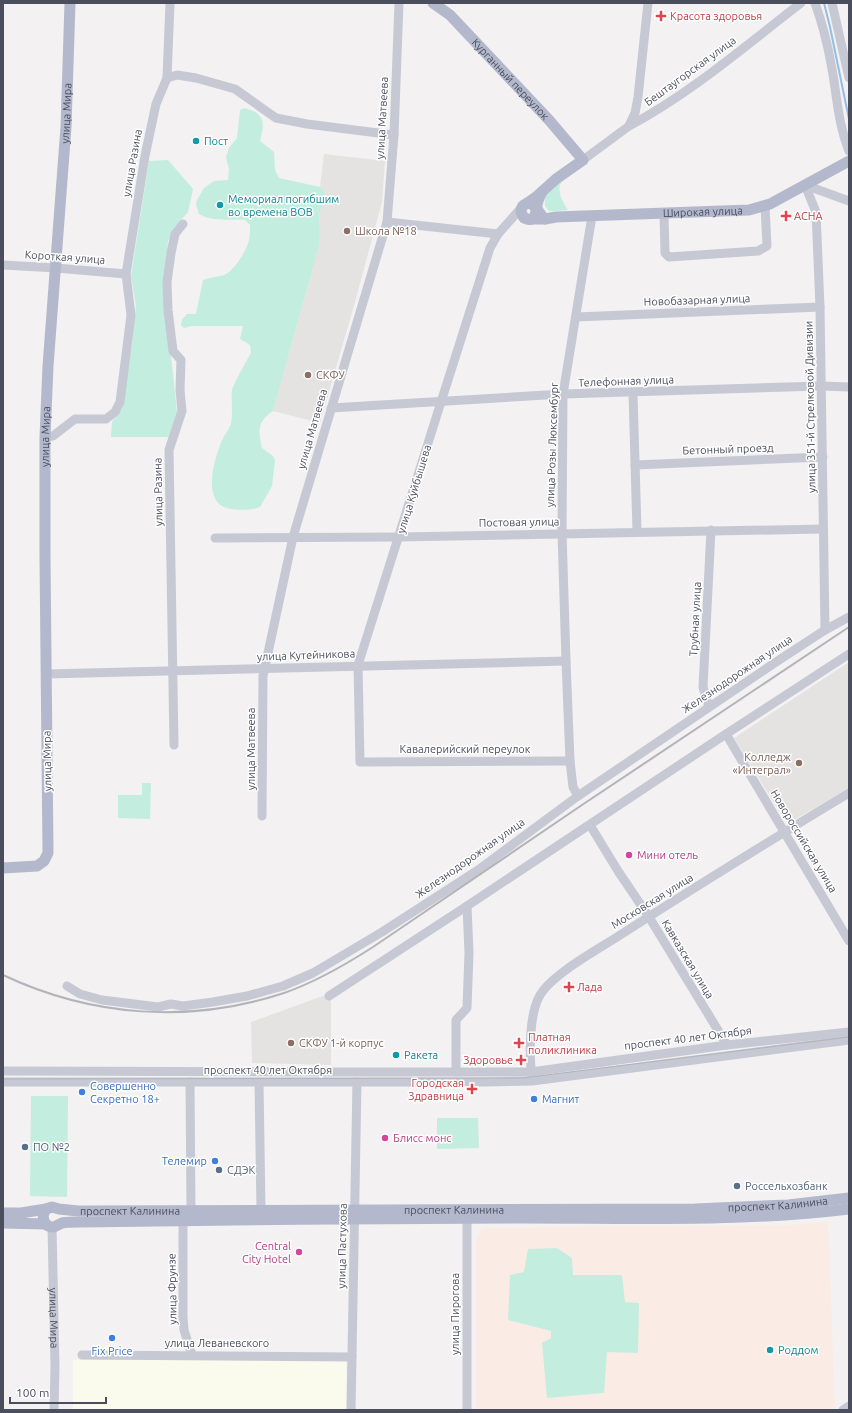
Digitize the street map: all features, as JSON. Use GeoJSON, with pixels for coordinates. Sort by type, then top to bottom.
{"type":"FeatureCollection","features":[{"type":"Feature","properties":{"kind":"main road","name":"улица Мира"},"geometry":{"type":"LineString","coordinates":[[3,868],[37,866],[44,861],[48,853],[45,437],[48,366],[66,127],[70,3]]}},
{"type":"Feature","properties":{"kind":"main road","name":"Курганный переулок"},"geometry":{"type":"LineString","coordinates":[[433,3],[450,15],[507,77],[550,120],[583,160]]}},
{"type":"Feature","properties":{"kind":"main road","name":"улица Куйбышева"},"geometry":{"type":"LineString","coordinates":[[524,205],[556,179],[583,160]]}},
{"type":"Feature","properties":{"kind":"main road","name":"Широкая улица"},"geometry":{"type":"LineString","coordinates":[[528,219],[749,210],[765,206],[849,161]]}},
{"type":"Feature","properties":{"kind":"main road","name":"улица Куйбышева"},"geometry":{"type":"LineString","coordinates":[[528,219],[535,215],[539,198],[544,190]]}},
{"type":"Feature","properties":{"kind":"main road"},"geometry":{"type":"LineString","coordinates":[[528,219],[524,218],[521,212],[524,205],[532,204],[541,217],[545,219]]}},
{"type":"Feature","properties":{"kind":"main road","name":"проспект Калинина"},"geometry":{"type":"LineString","coordinates":[[3,1223],[52,1225],[79,1222],[355,1214],[702,1208],[788,1205],[849,1198]]}},
{"type":"Feature","properties":{"kind":"main road","name":"проспект Калинина"},"geometry":{"type":"LineString","coordinates":[[3,1213],[21,1213],[52,1207],[78,1211],[191,1212],[261,1210],[467,1218],[727,1218],[790,1215],[849,1209]]}},
{"type":"Feature","properties":{"kind":"main road"},"geometry":{"type":"LineString","coordinates":[[46,1209],[43,1215],[44,1221],[52,1225],[63,1218],[59,1209]]}},
{"type":"Feature","properties":{"kind":"street","name":"улица Разина"},"geometry":{"type":"LineString","coordinates":[[45,437],[53,436],[75,419],[106,418],[115,412],[120,402],[131,315],[126,274],[144,156],[156,104],[167,78],[170,3]]}},
{"type":"Feature","properties":{"kind":"street","name":"улица Матвеева"},"geometry":{"type":"LineString","coordinates":[[262,816],[263,676],[293,537],[387,222],[394,135],[399,3]]}},
{"type":"Feature","properties":{"kind":"street"},"geometry":{"type":"LineString","coordinates":[[583,160],[629,126],[635,113],[648,3]]}},
{"type":"Feature","properties":{"kind":"street","name":"Бештаугорская улица"},"geometry":{"type":"LineString","coordinates":[[629,126],[651,114],[706,76],[801,3]]}},
{"type":"Feature","properties":{"kind":"street"},"geometry":{"type":"LineString","coordinates":[[816,3],[824,30],[832,70],[838,115],[849,150]]}},
{"type":"Feature","properties":{"kind":"street"},"geometry":{"type":"LineString","coordinates":[[832,3],[849,78]]}},
{"type":"Feature","properties":{"kind":"street"},"geometry":{"type":"LineString","coordinates":[[167,78],[177,75],[196,78],[235,89],[276,118],[307,124],[394,135]]}},
{"type":"Feature","properties":{"kind":"street"},"geometry":{"type":"LineString","coordinates":[[805,185],[849,202]]}},
{"type":"Feature","properties":{"kind":"street","name":"улица 351-й Стрелковой Дивизии"},"geometry":{"type":"LineString","coordinates":[[805,185],[816,212],[820,307],[825,630]]}},
{"type":"Feature","properties":{"kind":"street","name":"улица Куйбышева"},"geometry":{"type":"LineString","coordinates":[[360,762],[358,665],[490,248],[498,234],[524,205]]}},
{"type":"Feature","properties":{"kind":"street"},"geometry":{"type":"LineString","coordinates":[[664,214],[666,253],[669,257],[758,251],[767,246],[765,206]]}},
{"type":"Feature","properties":{"kind":"street","name":"улица Розы Люксембург"},"geometry":{"type":"LineString","coordinates":[[578,796],[573,787],[570,761],[566,662],[562,533],[563,394],[592,216]]}},
{"type":"Feature","properties":{"kind":"street"},"geometry":{"type":"LineString","coordinates":[[507,224],[528,219]]}},
{"type":"Feature","properties":{"kind":"street"},"geometry":{"type":"LineString","coordinates":[[387,222],[498,234]]}},
{"type":"Feature","properties":{"kind":"street","name":"улица Разина"},"geometry":{"type":"LineString","coordinates":[[174,746],[169,450],[182,411],[180,390],[181,360],[173,351],[168,310],[167,282],[175,234],[182,224]]}},
{"type":"Feature","properties":{"kind":"street","name":"Короткая улица"},"geometry":{"type":"LineString","coordinates":[[3,265],[126,274]]}},
{"type":"Feature","properties":{"kind":"street","name":"Новобазарная улица"},"geometry":{"type":"LineString","coordinates":[[576,317],[820,307]]}},
{"type":"Feature","properties":{"kind":"street","name":"Телефонная улица"},"geometry":{"type":"LineString","coordinates":[[331,408],[563,394],[821,386],[849,387]]}},
{"type":"Feature","properties":{"kind":"street"},"geometry":{"type":"LineString","coordinates":[[633,393],[637,531]]}},
{"type":"Feature","properties":{"kind":"street","name":"Бетонный проезд"},"geometry":{"type":"LineString","coordinates":[[635,465],[823,457]]}},
{"type":"Feature","properties":{"kind":"street","name":"Постовая улица"},"geometry":{"type":"LineString","coordinates":[[216,538],[399,537],[637,531],[823,529]]}},
{"type":"Feature","properties":{"kind":"street","name":"Трубная улица"},"geometry":{"type":"LineString","coordinates":[[710,707],[703,687],[711,530]]}},
{"type":"Feature","properties":{"kind":"street","name":"Железнодорожная улица"},"geometry":{"type":"LineString","coordinates":[[67,986],[80,994],[102,1000],[158,1007],[171,1004],[183,1006],[247,996],[283,986],[313,973],[478,870],[578,796],[825,630],[849,617]]}},
{"type":"Feature","properties":{"kind":"street"},"geometry":{"type":"LineString","coordinates":[[329,996],[849,654]]}},
{"type":"Feature","properties":{"kind":"street","name":"улица Кутейникова"},"geometry":{"type":"LineString","coordinates":[[47,674],[172,672],[358,665],[566,662]]}},
{"type":"Feature","properties":{"kind":"street","name":"Новороссийская улица"},"geometry":{"type":"LineString","coordinates":[[726,734],[849,941]]}},
{"type":"Feature","properties":{"kind":"street","name":"Кавалерийский переулок"},"geometry":{"type":"LineString","coordinates":[[360,762],[570,761]]}},
{"type":"Feature","properties":{"kind":"street","name":"Московская улица"},"geometry":{"type":"LineString","coordinates":[[532,1076],[532,1016],[539,996],[553,980],[575,964],[649,917],[849,793]]}},
{"type":"Feature","properties":{"kind":"street","name":"Кавказская улица"},"geometry":{"type":"LineString","coordinates":[[590,825],[618,871],[649,917],[727,1045]]}},
{"type":"Feature","properties":{"kind":"street"},"geometry":{"type":"LineString","coordinates":[[456,1072],[456,1020],[467,1008],[469,954],[467,906]]}},
{"type":"Feature","properties":{"kind":"street","name":"проспект 40 лет Октября"},"geometry":{"type":"LineString","coordinates":[[3,1071],[456,1072],[532,1076],[727,1045],[849,1032]]}},
{"type":"Feature","properties":{"kind":"street","name":"проспект 40 лет Октября"},"geometry":{"type":"LineString","coordinates":[[3,1082],[357,1082],[532,1076],[849,1040]]}},
{"type":"Feature","properties":{"kind":"street"},"geometry":{"type":"LineString","coordinates":[[190,1082],[191,1212]]}},
{"type":"Feature","properties":{"kind":"street"},"geometry":{"type":"LineString","coordinates":[[259,1082],[261,1210]]}},
{"type":"Feature","properties":{"kind":"street","name":"улица Пастухова"},"geometry":{"type":"LineString","coordinates":[[351,1410],[357,1082]]}},
{"type":"Feature","properties":{"kind":"street","name":"улица Пирогова"},"geometry":{"type":"LineString","coordinates":[[467,1218],[467,1410]]}},
{"type":"Feature","properties":{"kind":"street","name":"улица Фрунзе"},"geometry":{"type":"LineString","coordinates":[[183,1220],[183,1317],[184,1330],[192,1355]]}},
{"type":"Feature","properties":{"kind":"street","name":"улица Мира"},"geometry":{"type":"LineString","coordinates":[[52,1225],[55,1366],[54,1410]]}},
{"type":"Feature","properties":{"kind":"street","name":"улица Леваневского"},"geometry":{"type":"LineString","coordinates":[[82,1354],[352,1357]]}},
{"type":"Feature","properties":{"kind":"street"},"geometry":{"type":"LineString","coordinates":[[843,1410],[849,1406]]}},
{"type":"Feature","properties":{"kind":"shaded area"},"geometry":{"type":"Polygon","coordinates":[[[324,154],[385,161],[382,202],[320,423],[273,411],[319,246],[319,216],[325,192],[320,187],[324,154]]]}},
{"type":"Feature","properties":{"kind":"shaded area","name":"Колледж «Интеграл»"},"geometry":{"type":"Polygon","coordinates":[[[849,662],[849,788],[794,820],[786,807],[779,811],[734,738],[849,662]]]}},
{"type":"Feature","properties":{"kind":"shaded area","name":"СКФУ 1-й корпус"},"geometry":{"type":"Polygon","coordinates":[[[331,993],[331,1065],[252,1063],[251,1022],[331,993]]]}},
{"type":"Feature","properties":{"kind":"shaded area"},"geometry":{"type":"Polygon","coordinates":[[[828,1222],[835,1407],[831,1410],[476,1410],[476,1237],[483,1228],[792,1225],[828,1222]]]}},
{"type":"Feature","properties":{"kind":"shaded area"},"geometry":{"type":"Polygon","coordinates":[[[73,1360],[346,1360],[346,1410],[73,1410],[73,1360]]]}},
{"type":"Feature","properties":{"kind":"green space"},"geometry":{"type":"Polygon","coordinates":[[[244,108],[256,113],[262,119],[263,129],[260,141],[274,152],[275,170],[279,178],[320,187],[325,192],[319,216],[319,246],[273,411],[264,419],[260,427],[262,448],[273,456],[275,460],[272,486],[260,507],[239,510],[227,508],[219,504],[212,489],[212,479],[218,450],[231,424],[232,390],[251,353],[250,345],[240,339],[243,326],[191,326],[184,328],[181,325],[182,320],[187,314],[196,314],[203,280],[228,273],[240,260],[249,240],[250,225],[245,220],[222,220],[204,217],[199,214],[196,204],[204,188],[214,181],[228,180],[229,169],[226,157],[229,148],[237,138],[240,110],[244,108]]]}},
{"type":"Feature","properties":{"kind":"green space"},"geometry":{"type":"Polygon","coordinates":[[[168,160],[193,189],[188,212],[173,229],[168,241],[164,290],[177,412],[169,437],[111,437],[112,422],[122,409],[132,344],[136,306],[131,276],[149,161],[168,160]]]}},
{"type":"Feature","properties":{"kind":"green space"},"geometry":{"type":"Polygon","coordinates":[[[563,180],[559,191],[568,210],[549,211],[545,206],[545,196],[563,180]]]}},
{"type":"Feature","properties":{"kind":"green space"},"geometry":{"type":"Polygon","coordinates":[[[142,783],[151,783],[150,819],[118,818],[118,795],[142,795],[142,783]]]}},
{"type":"Feature","properties":{"kind":"green space"},"geometry":{"type":"Polygon","coordinates":[[[31,1096],[68,1096],[67,1197],[30,1196],[31,1096]]]}},
{"type":"Feature","properties":{"kind":"green space"},"geometry":{"type":"Polygon","coordinates":[[[437,1118],[478,1118],[479,1148],[437,1149],[437,1118]]]}},
{"type":"Feature","properties":{"kind":"green space"},"geometry":{"type":"Polygon","coordinates":[[[557,1248],[572,1258],[573,1275],[622,1275],[625,1302],[639,1303],[638,1353],[607,1352],[604,1393],[547,1398],[542,1343],[551,1338],[551,1331],[508,1320],[510,1275],[524,1272],[528,1249],[557,1248]]]}},
{"type":"Feature","properties":{"kind":"waterway"},"geometry":{"type":"LineString","coordinates":[[824,3],[849,119]]}},
{"type":"Feature","properties":{"kind":"tram line"},"geometry":{"type":"LineString","coordinates":[[3,1079],[523,1078],[849,1037]]}},
{"type":"Feature","properties":{"kind":"railway"},"geometry":{"type":"LineString","coordinates":[[3,975],[37,989],[71,1000],[106,1007],[142,1011],[177,1012],[213,1009],[249,1003],[296,989],[330,973],[373,947],[582,805],[849,627]]}},
{"type":"Feature","properties":{"kind":"place","name":"Красота здоровья"},"geometry":{"type":"Point","coordinates":[661,16]}},
{"type":"Feature","properties":{"kind":"place","name":"Пост"},"geometry":{"type":"Point","coordinates":[196,141]}},
{"type":"Feature","properties":{"kind":"place","name":"Мемориал погибшим во времена ВОВ"},"geometry":{"type":"Point","coordinates":[220,205]}},
{"type":"Feature","properties":{"kind":"place","name":"АСНА"},"geometry":{"type":"Point","coordinates":[786,216]}},
{"type":"Feature","properties":{"kind":"place","name":"Школа №18"},"geometry":{"type":"Point","coordinates":[347,231]}},
{"type":"Feature","properties":{"kind":"place","name":"СКФУ"},"geometry":{"type":"Point","coordinates":[308,375]}},
{"type":"Feature","properties":{"kind":"place","name":"Колледж «Интеграл»"},"geometry":{"type":"Point","coordinates":[799,763]}},
{"type":"Feature","properties":{"kind":"place","name":"Мини отель"},"geometry":{"type":"Point","coordinates":[629,855]}},
{"type":"Feature","properties":{"kind":"place","name":"Лада"},"geometry":{"type":"Point","coordinates":[569,987]}},
{"type":"Feature","properties":{"kind":"place","name":"СКФУ 1-й корпус"},"geometry":{"type":"Point","coordinates":[291,1043]}},
{"type":"Feature","properties":{"kind":"place","name":"Платная поликлиника"},"geometry":{"type":"Point","coordinates":[519,1043]}},
{"type":"Feature","properties":{"kind":"place","name":"Ракета"},"geometry":{"type":"Point","coordinates":[396,1055]}},
{"type":"Feature","properties":{"kind":"place","name":"Здоровье"},"geometry":{"type":"Point","coordinates":[521,1060]}},
{"type":"Feature","properties":{"kind":"place","name":"Городская Здравница"},"geometry":{"type":"Point","coordinates":[472,1089]}},
{"type":"Feature","properties":{"kind":"place","name":"Совершенно Секретно 18+"},"geometry":{"type":"Point","coordinates":[82,1092]}},
{"type":"Feature","properties":{"kind":"place","name":"Магнит"},"geometry":{"type":"Point","coordinates":[534,1099]}},
{"type":"Feature","properties":{"kind":"place","name":"Блисс монс"},"geometry":{"type":"Point","coordinates":[385,1138]}},
{"type":"Feature","properties":{"kind":"place","name":"ПО №2"},"geometry":{"type":"Point","coordinates":[25,1147]}},
{"type":"Feature","properties":{"kind":"place","name":"Телемир"},"geometry":{"type":"Point","coordinates":[215,1161]}},
{"type":"Feature","properties":{"kind":"place","name":"СДЭК"},"geometry":{"type":"Point","coordinates":[219,1170]}},
{"type":"Feature","properties":{"kind":"place","name":"Россельхозбанк"},"geometry":{"type":"Point","coordinates":[737,1186]}},
{"type":"Feature","properties":{"kind":"place","name":"Central City Hotel"},"geometry":{"type":"Point","coordinates":[299,1252]}},
{"type":"Feature","properties":{"kind":"place","name":"Fix Price"},"geometry":{"type":"Point","coordinates":[112,1338]}},
{"type":"Feature","properties":{"kind":"place","name":"Роддом"},"geometry":{"type":"Point","coordinates":[770,1350]}}]}
